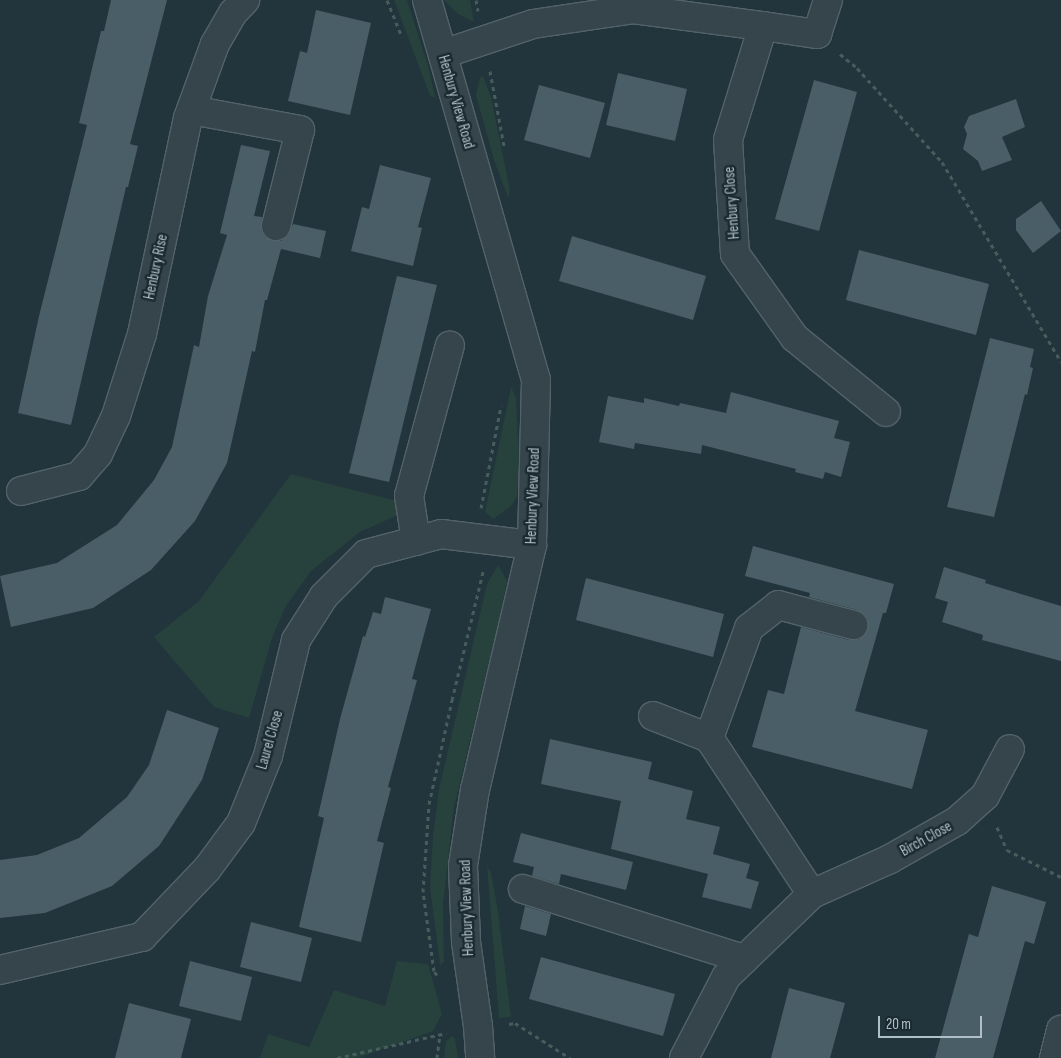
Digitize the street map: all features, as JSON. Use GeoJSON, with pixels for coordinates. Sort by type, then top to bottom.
{"type":"FeatureCollection","features":[{"type":"Feature","properties":{"kind":"street","name":"Henbury Rise"},"geometry":{"type":"LineString","coordinates":[[21,491],[79,476],[98,454],[116,416],[142,334],[191,110],[215,44],[233,13],[245,0]]}},
{"type":"Feature","properties":{"kind":"street","name":"Henbury View Road"},"geometry":{"type":"LineString","coordinates":[[427,0],[536,380],[532,545],[475,789],[463,866],[466,942],[478,1026],[480,1058]]}},
{"type":"Feature","properties":{"kind":"street"},"geometry":{"type":"LineString","coordinates":[[443,54],[533,24],[633,9],[817,34],[828,0]]}},
{"type":"Feature","properties":{"kind":"street","name":"Henbury Close"},"geometry":{"type":"LineString","coordinates":[[763,26],[728,140],[735,254],[795,338],[886,412]]}},
{"type":"Feature","properties":{"kind":"street"},"geometry":{"type":"LineString","coordinates":[[191,110],[300,130],[276,226]]}},
{"type":"Feature","properties":{"kind":"street"},"geometry":{"type":"LineString","coordinates":[[416,540],[410,496],[450,345]]}},
{"type":"Feature","properties":{"kind":"street","name":"Laurel Close"},"geometry":{"type":"LineString","coordinates":[[0,970],[142,937],[207,869],[241,823],[268,756],[296,640],[324,596],[366,554],[442,534],[532,545]]}},
{"type":"Feature","properties":{"kind":"street"},"geometry":{"type":"LineString","coordinates":[[709,738],[749,628],[778,605],[853,625]]}},
{"type":"Feature","properties":{"kind":"street"},"geometry":{"type":"LineString","coordinates":[[653,716],[709,738],[812,894]]}},
{"type":"Feature","properties":{"kind":"street","name":"Birch Close"},"geometry":{"type":"LineString","coordinates":[[684,1058],[726,977],[812,894],[890,858],[957,821],[985,796],[1010,749]]}},
{"type":"Feature","properties":{"kind":"street"},"geometry":{"type":"LineString","coordinates":[[523,889],[744,960]]}},
{"type":"Feature","properties":{"kind":"street"},"geometry":{"type":"LineString","coordinates":[[1054,1058],[1061,1030]]}},
{"type":"Feature","properties":{"kind":"path"},"geometry":{"type":"LineString","coordinates":[[476,0],[506,152]]}},
{"type":"Feature","properties":{"kind":"path"},"geometry":{"type":"LineString","coordinates":[[817,34],[857,68],[942,162],[1061,362]]}},
{"type":"Feature","properties":{"kind":"path"},"geometry":{"type":"LineString","coordinates":[[475,538],[502,401]]}},
{"type":"Feature","properties":{"kind":"path"},"geometry":{"type":"LineString","coordinates":[[985,796],[1007,850],[1061,876]]}},
{"type":"Feature","properties":{"kind":"path"},"geometry":{"type":"LineString","coordinates":[[337,1058],[478,1026],[515,1023],[570,1058]]}},
{"type":"Feature","properties":{"kind":"path"},"geometry":{"type":"LineString","coordinates":[[437,1058],[440,1034]]}},
{"type":"Feature","properties":{"kind":"green space"},"geometry":{"type":"Polygon","coordinates":[[[394,0],[407,0],[428,65],[435,97],[430,96],[394,0]]]}},
{"type":"Feature","properties":{"kind":"green space"},"geometry":{"type":"Polygon","coordinates":[[[444,0],[470,0],[474,22],[458,14],[444,0]]]}},
{"type":"Feature","properties":{"kind":"green space"},"geometry":{"type":"Polygon","coordinates":[[[483,76],[491,97],[510,190],[508,198],[494,160],[476,95],[480,77],[483,76]]]}},
{"type":"Feature","properties":{"kind":"green space"},"geometry":{"type":"Polygon","coordinates":[[[511,387],[516,398],[519,459],[517,497],[510,507],[493,519],[485,512],[511,387]]]}},
{"type":"Feature","properties":{"kind":"green space"},"geometry":{"type":"Polygon","coordinates":[[[291,474],[393,500],[402,507],[398,515],[360,532],[311,571],[286,606],[272,638],[249,718],[214,707],[154,637],[199,601],[291,474]]]}},
{"type":"Feature","properties":{"kind":"green space"},"geometry":{"type":"Polygon","coordinates":[[[498,565],[507,581],[454,807],[443,905],[444,962],[440,965],[430,887],[433,836],[439,789],[487,584],[498,565]]]}},
{"type":"Feature","properties":{"kind":"green space"},"geometry":{"type":"Polygon","coordinates":[[[487,866],[491,873],[498,911],[511,1017],[499,1018],[487,866]]]}},
{"type":"Feature","properties":{"kind":"green space"},"geometry":{"type":"Polygon","coordinates":[[[397,961],[428,964],[442,1014],[433,1031],[358,1058],[260,1058],[268,1034],[309,1047],[334,990],[385,1006],[397,961]]]}},
{"type":"Feature","properties":{"kind":"green space"},"geometry":{"type":"Polygon","coordinates":[[[452,1036],[455,1038],[458,1058],[444,1058],[446,1041],[452,1036]]]}},
{"type":"Feature","properties":{"kind":"building"},"geometry":{"type":"Polygon","coordinates":[[[111,0],[167,0],[130,144],[138,146],[128,187],[126,187],[71,425],[18,413],[39,316],[87,125],[79,123],[101,31],[104,31],[111,0]]]}},
{"type":"Feature","properties":{"kind":"building"},"geometry":{"type":"Polygon","coordinates":[[[316,10],[371,23],[350,115],[288,101],[300,51],[307,53],[316,10]]]}},
{"type":"Feature","properties":{"kind":"building"},"geometry":{"type":"Polygon","coordinates":[[[618,73],[687,89],[675,141],[606,125],[618,73]]]}},
{"type":"Feature","properties":{"kind":"building"},"geometry":{"type":"Polygon","coordinates":[[[814,80],[857,92],[819,231],[775,219],[814,80]]]}},
{"type":"Feature","properties":{"kind":"building"},"geometry":{"type":"Polygon","coordinates":[[[539,85],[605,103],[590,158],[524,140],[539,85]]]}},
{"type":"Feature","properties":{"kind":"building"},"geometry":{"type":"Polygon","coordinates":[[[1016,99],[1025,127],[1002,137],[1012,160],[982,171],[978,161],[963,149],[967,134],[964,127],[969,116],[1016,99]]]}},
{"type":"Feature","properties":{"kind":"building"},"geometry":{"type":"Polygon","coordinates":[[[241,145],[270,151],[254,216],[262,217],[261,230],[265,237],[273,241],[281,241],[288,236],[293,224],[326,231],[320,258],[281,249],[267,300],[265,300],[255,352],[252,351],[227,463],[195,521],[151,570],[93,608],[11,627],[0,576],[57,563],[117,525],[154,480],[172,447],[194,345],[199,347],[208,296],[227,235],[220,233],[241,145]]]}},
{"type":"Feature","properties":{"kind":"building"},"geometry":{"type":"Polygon","coordinates":[[[380,165],[431,178],[418,227],[422,228],[413,266],[351,251],[362,207],[369,209],[380,165]]]}},
{"type":"Feature","properties":{"kind":"building"},"geometry":{"type":"Polygon","coordinates":[[[1041,201],[1061,231],[1033,253],[1016,230],[1016,219],[1041,201]]]}},
{"type":"Feature","properties":{"kind":"building"},"geometry":{"type":"Polygon","coordinates":[[[572,236],[706,276],[693,320],[559,281],[572,236]]]}},
{"type":"Feature","properties":{"kind":"building"},"geometry":{"type":"Polygon","coordinates":[[[859,250],[989,284],[976,335],[846,300],[859,250]]]}},
{"type":"Feature","properties":{"kind":"building"},"geometry":{"type":"Polygon","coordinates":[[[397,276],[437,285],[389,482],[349,473],[397,276]]]}},
{"type":"Feature","properties":{"kind":"building"},"geometry":{"type":"Polygon","coordinates":[[[990,338],[1034,349],[1030,367],[1033,368],[1027,395],[1025,394],[994,517],[947,507],[990,338]]]}},
{"type":"Feature","properties":{"kind":"building"},"geometry":{"type":"Polygon","coordinates":[[[731,392],[839,421],[834,438],[850,442],[841,477],[825,472],[823,479],[795,472],[796,469],[702,445],[701,454],[635,443],[634,449],[599,442],[608,396],[644,403],[644,398],[679,406],[680,403],[726,413],[731,392]]]}},
{"type":"Feature","properties":{"kind":"building"},"geometry":{"type":"Polygon","coordinates":[[[753,546],[894,584],[886,613],[883,613],[855,711],[928,730],[912,789],[752,747],[768,690],[784,694],[801,627],[849,640],[858,640],[864,636],[868,629],[868,620],[864,614],[857,610],[809,597],[810,593],[745,576],[753,546]]]}},
{"type":"Feature","properties":{"kind":"building"},"geometry":{"type":"Polygon","coordinates":[[[944,567],[986,580],[985,583],[1061,606],[1061,661],[982,640],[983,635],[942,622],[948,602],[935,598],[944,567]]]}},
{"type":"Feature","properties":{"kind":"building"},"geometry":{"type":"Polygon","coordinates":[[[586,578],[724,614],[713,657],[576,620],[586,578]]]}},
{"type":"Feature","properties":{"kind":"building"},"geometry":{"type":"Polygon","coordinates":[[[385,597],[431,609],[412,679],[417,680],[388,787],[391,788],[377,841],[384,843],[361,942],[299,927],[324,818],[318,816],[340,719],[363,636],[365,637],[373,612],[381,614],[385,597]]]}},
{"type":"Feature","properties":{"kind":"building"},"geometry":{"type":"Polygon","coordinates":[[[167,710],[219,728],[202,780],[159,846],[112,886],[45,913],[0,918],[0,860],[37,855],[79,838],[127,797],[149,765],[167,710]]]}},
{"type":"Feature","properties":{"kind":"building"},"geometry":{"type":"Polygon","coordinates":[[[550,739],[652,762],[648,779],[693,791],[686,819],[720,827],[713,854],[750,864],[746,878],[759,882],[751,909],[702,897],[708,874],[611,849],[621,801],[541,784],[550,739]]]}},
{"type":"Feature","properties":{"kind":"building"},"geometry":{"type":"Polygon","coordinates":[[[521,833],[633,862],[626,890],[561,874],[559,884],[532,876],[534,867],[513,862],[521,833]]]}},
{"type":"Feature","properties":{"kind":"building"},"geometry":{"type":"Polygon","coordinates":[[[992,886],[1046,902],[1034,944],[1025,941],[993,1058],[935,1058],[969,934],[978,937],[992,886]]]}},
{"type":"Feature","properties":{"kind":"building"},"geometry":{"type":"Polygon","coordinates":[[[525,906],[551,914],[546,936],[520,929],[525,906]]]}},
{"type":"Feature","properties":{"kind":"building"},"geometry":{"type":"Polygon","coordinates":[[[251,922],[312,938],[301,982],[240,967],[251,922]]]}},
{"type":"Feature","properties":{"kind":"building"},"geometry":{"type":"Polygon","coordinates":[[[541,957],[675,994],[663,1036],[529,999],[541,957]]]}},
{"type":"Feature","properties":{"kind":"building"},"geometry":{"type":"Polygon","coordinates":[[[190,961],[252,977],[241,1021],[179,1006],[190,961]]]}},
{"type":"Feature","properties":{"kind":"building"},"geometry":{"type":"Polygon","coordinates":[[[789,988],[845,1003],[830,1058],[771,1058],[789,988]]]}},
{"type":"Feature","properties":{"kind":"building"},"geometry":{"type":"Polygon","coordinates":[[[129,1003],[191,1019],[181,1058],[115,1058],[129,1003]]]}}]}
